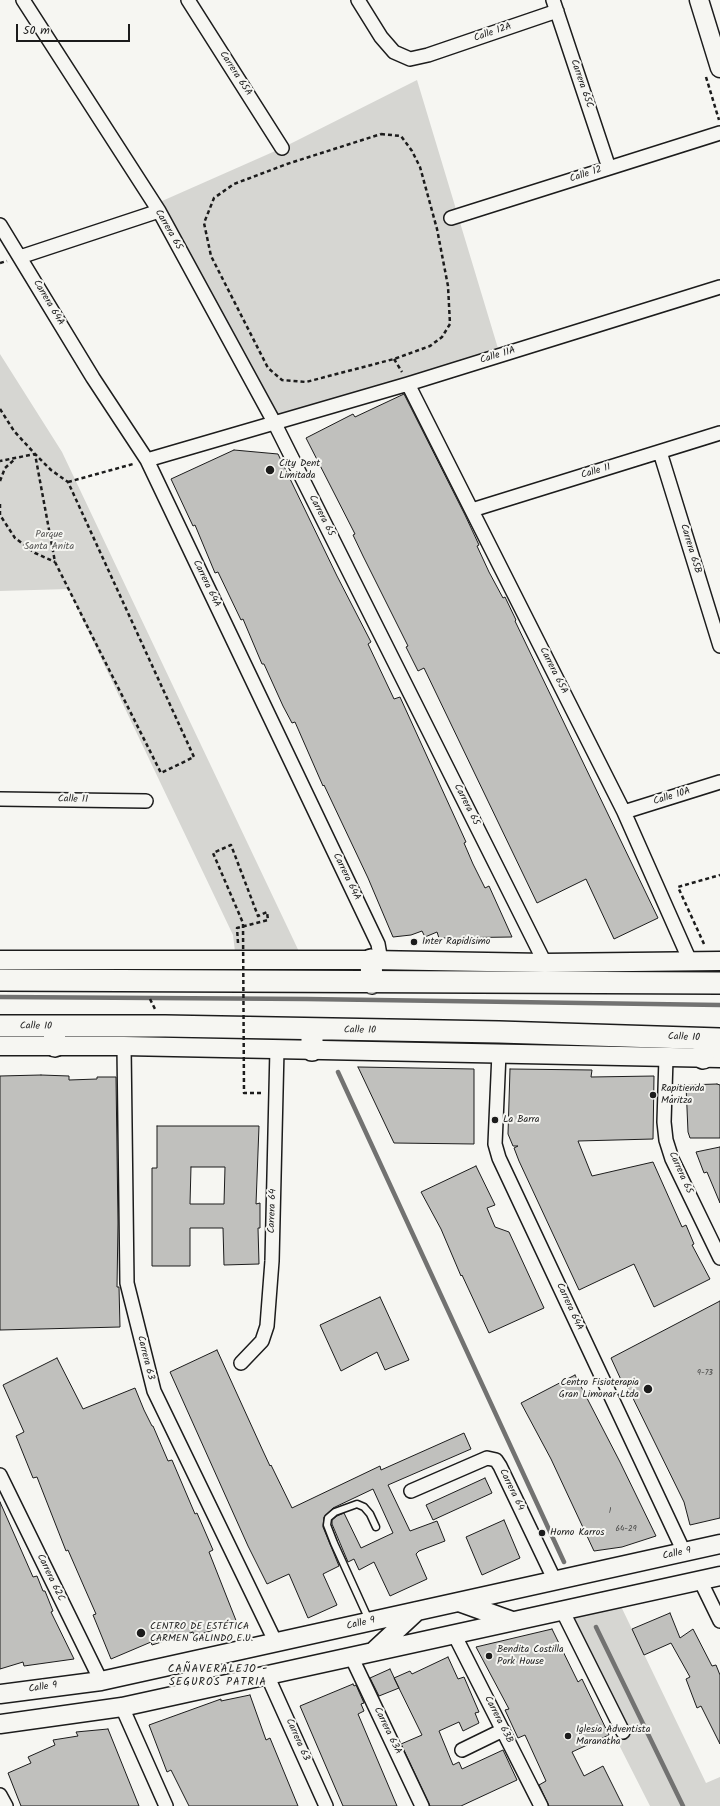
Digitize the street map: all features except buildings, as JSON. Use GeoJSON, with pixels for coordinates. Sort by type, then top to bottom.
{"type":"FeatureCollection","features":[{"type":"Feature","properties":{"kind":"main road"},"geometry":{"type":"LineString","coordinates":[[699,0],[720,68]]}},
{"type":"Feature","properties":{"kind":"main road"},"geometry":{"type":"LineString","coordinates":[[0,960],[376,960],[545,963],[720,961]]}},
{"type":"Feature","properties":{"kind":"main road"},"geometry":{"type":"LineString","coordinates":[[372,983],[376,960]]}},
{"type":"Feature","properties":{"kind":"main road"},"geometry":{"type":"LineString","coordinates":[[0,980],[372,983],[720,983]]}},
{"type":"Feature","properties":{"kind":"main road","name":"Calle 10"},"geometry":{"type":"LineString","coordinates":[[0,1026],[54,1036],[124,1046],[277,1049],[312,1040],[500,1032],[712,1048]]}},
{"type":"Feature","properties":{"kind":"main road","name":"Calle 10"},"geometry":{"type":"LineString","coordinates":[[0,1046],[54,1036],[165,1026],[312,1040],[499,1053],[666,1058],[712,1048]]}},
{"type":"Feature","properties":{"kind":"main road","name":"Calle 9"},"geometry":{"type":"LineString","coordinates":[[0,1694],[101,1680],[276,1643],[720,1544]]}},
{"type":"Feature","properties":{"kind":"main road"},"geometry":{"type":"LineString","coordinates":[[0,1724],[122,1706],[720,1576]]}},
{"type":"Feature","properties":{"kind":"main road"},"geometry":{"type":"LineString","coordinates":[[458,1602],[513,1621]]}},
{"type":"Feature","properties":{"kind":"main road"},"geometry":{"type":"LineString","coordinates":[[373,1652],[417,1611]]}},
{"type":"Feature","properties":{"kind":"street","name":"Carrera 65"},"geometry":{"type":"LineString","coordinates":[[23,0],[159,211],[274,422],[545,963]]}},
{"type":"Feature","properties":{"kind":"street","name":"Carrera 65A"},"geometry":{"type":"LineString","coordinates":[[188,0],[282,148]]}},
{"type":"Feature","properties":{"kind":"street","name":"Calle 12A"},"geometry":{"type":"LineString","coordinates":[[358,0],[381,37],[394,52],[410,59],[428,55],[555,6]]}},
{"type":"Feature","properties":{"kind":"street","name":"Carrera 65C"},"geometry":{"type":"LineString","coordinates":[[555,6],[609,168]]}},
{"type":"Feature","properties":{"kind":"street","name":"Calle 12"},"geometry":{"type":"LineString","coordinates":[[451,218],[720,133]]}},
{"type":"Feature","properties":{"kind":"street"},"geometry":{"type":"LineString","coordinates":[[20,257],[159,211]]}},
{"type":"Feature","properties":{"kind":"street","name":"Carrera 64A"},"geometry":{"type":"LineString","coordinates":[[0,225],[93,378],[147,460],[378,944],[376,960]]}},
{"type":"Feature","properties":{"kind":"street","name":"Calle 11A"},"geometry":{"type":"LineString","coordinates":[[147,460],[408,384],[720,287]]}},
{"type":"Feature","properties":{"kind":"street","name":"Carrera 65A"},"geometry":{"type":"LineString","coordinates":[[408,384],[624,812],[690,961]]}},
{"type":"Feature","properties":{"kind":"street","name":"Calle 11"},"geometry":{"type":"LineString","coordinates":[[472,510],[720,433]]}},
{"type":"Feature","properties":{"kind":"street","name":"Carrera 65B"},"geometry":{"type":"LineString","coordinates":[[660,452],[720,646]]}},
{"type":"Feature","properties":{"kind":"street","name":"Calle 10A"},"geometry":{"type":"LineString","coordinates":[[624,812],[720,782]]}},
{"type":"Feature","properties":{"kind":"street","name":"Calle 11"},"geometry":{"type":"LineString","coordinates":[[0,799],[146,801]]}},
{"type":"Feature","properties":{"kind":"street","name":"Carrera 63"},"geometry":{"type":"LineString","coordinates":[[124,1046],[127,1283],[154,1391],[276,1643]]}},
{"type":"Feature","properties":{"kind":"street","name":"Carrera 64"},"geometry":{"type":"LineString","coordinates":[[241,1363],[262,1341],[267,1326],[272,1261],[277,1049]]}},
{"type":"Feature","properties":{"kind":"street","name":"Carrera 64A"},"geometry":{"type":"LineString","coordinates":[[499,1053],[495,1144],[499,1158],[684,1552]]}},
{"type":"Feature","properties":{"kind":"street","name":"Carrera 65"},"geometry":{"type":"LineString","coordinates":[[666,1058],[664,1122],[666,1140],[672,1159],[720,1258]]}},
{"type":"Feature","properties":{"kind":"street","name":"Carrera 64"},"geometry":{"type":"LineString","coordinates":[[411,1491],[487,1458],[496,1460],[555,1581]]}},
{"type":"Feature","properties":{"kind":"street","name":"Carrera 62C"},"geometry":{"type":"LineString","coordinates":[[0,1475],[101,1680]]}},
{"type":"Feature","properties":{"kind":"street"},"geometry":{"type":"LineString","coordinates":[[700,1580],[720,1621]]}},
{"type":"Feature","properties":{"kind":"street"},"geometry":{"type":"LineString","coordinates":[[562,1610],[623,1732]]}},
{"type":"Feature","properties":{"kind":"street","name":"Carrera 63B"},"geometry":{"type":"LineString","coordinates":[[454,1634],[542,1806]]}},
{"type":"Feature","properties":{"kind":"street","name":"Carrera 63A"},"geometry":{"type":"LineString","coordinates":[[351,1656],[422,1806]]}},
{"type":"Feature","properties":{"kind":"street","name":"Carrera 63"},"geometry":{"type":"LineString","coordinates":[[267,1675],[326,1806]]}},
{"type":"Feature","properties":{"kind":"street"},"geometry":{"type":"LineString","coordinates":[[122,1706],[166,1806]]}},
{"type":"Feature","properties":{"kind":"street"},"geometry":{"type":"LineString","coordinates":[[462,1750],[503,1730]]}},
{"type":"Feature","properties":{"kind":"street"},"geometry":{"type":"LineString","coordinates":[[0,1795],[6,1806]]}},
{"type":"Feature","properties":{"kind":"lane"},"geometry":{"type":"LineString","coordinates":[[370,1621],[334,1543],[327,1524],[328,1518],[335,1512],[357,1504],[367,1511],[376,1527]]}},
{"type":"Feature","properties":{"kind":"path"},"geometry":{"type":"LineString","coordinates":[[381,134],[401,136],[412,151],[420,166],[437,229],[448,286],[450,324],[442,338],[430,346],[394,359],[306,382],[282,380],[268,368],[211,256],[204,223],[214,198],[234,184],[287,164],[381,134]]}},
{"type":"Feature","properties":{"kind":"path"},"geometry":{"type":"LineString","coordinates":[[0,409],[14,431],[35,454],[51,470],[68,482],[194,757],[161,773],[55,562],[35,454]]}},
{"type":"Feature","properties":{"kind":"path"},"geometry":{"type":"LineString","coordinates":[[0,461],[35,454]]}},
{"type":"Feature","properties":{"kind":"path"},"geometry":{"type":"LineString","coordinates":[[0,481],[5,468],[16,458]]}},
{"type":"Feature","properties":{"kind":"path"},"geometry":{"type":"LineString","coordinates":[[68,482],[147,460]]}},
{"type":"Feature","properties":{"kind":"path"},"geometry":{"type":"LineString","coordinates":[[0,504],[0,515],[16,538],[35,553],[55,562]]}},
{"type":"Feature","properties":{"kind":"path"},"geometry":{"type":"LineString","coordinates":[[238,943],[237,928],[268,920],[267,912],[258,916],[231,845],[213,854],[243,923],[244,1093],[261,1093]]}},
{"type":"Feature","properties":{"kind":"path"},"geometry":{"type":"LineString","coordinates":[[704,944],[678,888],[720,874]]}},
{"type":"Feature","properties":{"kind":"path"},"geometry":{"type":"LineString","coordinates":[[140,981],[165,1026]]}},
{"type":"Feature","properties":{"kind":"green space"},"geometry":{"type":"Polygon","coordinates":[[[417,80],[500,355],[274,422],[153,205],[282,148],[417,80]]]}},
{"type":"Feature","properties":{"kind":"green space","name":"Parque Santa Anita"},"geometry":{"type":"Polygon","coordinates":[[[0,354],[62,452],[303,960],[236,960],[233,935],[68,589],[0,591],[0,354]]]}},
{"type":"Feature","properties":{"kind":"green space"},"geometry":{"type":"Polygon","coordinates":[[[617,1598],[706,1783],[720,1777],[720,1806],[650,1806],[615,1737],[623,1732],[562,1610],[617,1598]]]}},
{"type":"Feature","properties":{"kind":"waterway"},"geometry":{"type":"LineString","coordinates":[[0,997],[307,999],[720,1005]]}},
{"type":"Feature","properties":{"kind":"waterway"},"geometry":{"type":"LineString","coordinates":[[338,1072],[564,1562]]}},
{"type":"Feature","properties":{"kind":"waterway"},"geometry":{"type":"LineString","coordinates":[[596,1627],[683,1806]]}},
{"type":"Feature","properties":{"kind":"place","name":"City Dent Limitada"},"geometry":{"type":"Point","coordinates":[270,470]}},
{"type":"Feature","properties":{"kind":"place","name":"Inter Rapidísimo"},"geometry":{"type":"Point","coordinates":[414,942]}},
{"type":"Feature","properties":{"kind":"place","name":"Rapitienda Maritza"},"geometry":{"type":"Point","coordinates":[653,1095]}},
{"type":"Feature","properties":{"kind":"place","name":"La Barra"},"geometry":{"type":"Point","coordinates":[495,1120]}},
{"type":"Feature","properties":{"kind":"place","name":"Centro Fisioterapia Gran Limonar Ltda"},"geometry":{"type":"Point","coordinates":[648,1389]}},
{"type":"Feature","properties":{"kind":"place","name":"Horno Karros"},"geometry":{"type":"Point","coordinates":[542,1533]}},
{"type":"Feature","properties":{"kind":"place","name":"CENTRO DE ESTÉTICA CARMEN GALINDO E.U."},"geometry":{"type":"Point","coordinates":[141,1633]}},
{"type":"Feature","properties":{"kind":"place","name":"Bendita Costilla Pork House"},"geometry":{"type":"Point","coordinates":[489,1656]}},
{"type":"Feature","properties":{"kind":"place","name":"Iglesia Adventista Maranatha"},"geometry":{"type":"Point","coordinates":[568,1736]}},
{"type":"Feature","properties":{"kind":"district","name":"CAÑAVERALEJO - SEGUROS PATRIA"},"geometry":{"type":"Point","coordinates":[218,1676]}}]}
